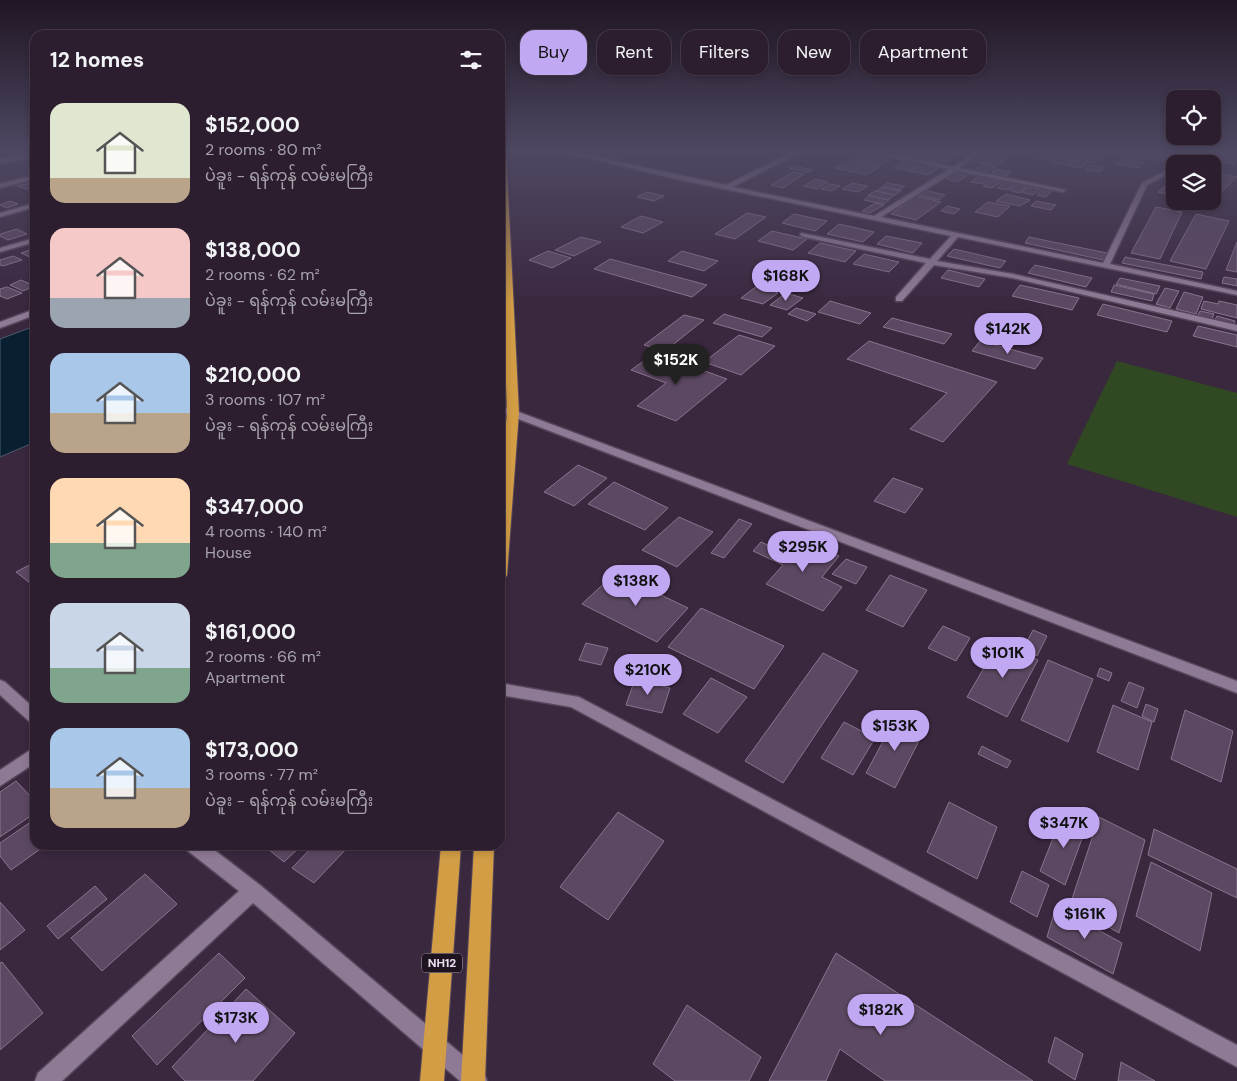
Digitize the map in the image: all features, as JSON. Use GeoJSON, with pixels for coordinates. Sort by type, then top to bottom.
{"type":"FeatureCollection","features":[{"type":"Feature","properties":{"kind":"highway"},"geometry":{"type":"LineString","coordinates":[[505,252],[513,412],[505,513]]}},
{"type":"Feature","properties":{"kind":"highway","name":"NH12"},"geometry":{"type":"LineString","coordinates":[[432,1081],[450,850]]}},
{"type":"Feature","properties":{"kind":"highway","name":"NH12"},"geometry":{"type":"LineString","coordinates":[[474,1080],[484,850]]}},
{"type":"Feature","properties":{"kind":"street"},"geometry":{"type":"LineString","coordinates":[[794,201],[1237,294]]}},
{"type":"Feature","properties":{"kind":"street"},"geometry":{"type":"LineString","coordinates":[[875,218],[902,201]]}},
{"type":"Feature","properties":{"kind":"street"},"geometry":{"type":"LineString","coordinates":[[1105,266],[1136,201]]}},
{"type":"Feature","properties":{"kind":"street"},"geometry":{"type":"LineString","coordinates":[[0,215],[30,206]]}},
{"type":"Feature","properties":{"kind":"street"},"geometry":{"type":"LineString","coordinates":[[804,235],[932,262],[1013,276],[1237,328]]}},
{"type":"Feature","properties":{"kind":"street"},"geometry":{"type":"LineString","coordinates":[[899,299],[956,235]]}},
{"type":"Feature","properties":{"kind":"street"},"geometry":{"type":"LineString","coordinates":[[0,250],[30,241]]}},
{"type":"Feature","properties":{"kind":"street"},"geometry":{"type":"LineString","coordinates":[[0,325],[30,314]]}},
{"type":"Feature","properties":{"kind":"street"},"geometry":{"type":"LineString","coordinates":[[505,410],[1237,686]]}},
{"type":"Feature","properties":{"kind":"street"},"geometry":{"type":"LineString","coordinates":[[0,686],[30,713]]}},
{"type":"Feature","properties":{"kind":"street"},"geometry":{"type":"LineString","coordinates":[[505,690],[574,701],[1237,1056]]}},
{"type":"Feature","properties":{"kind":"street"},"geometry":{"type":"LineString","coordinates":[[0,778],[30,757]]}},
{"type":"Feature","properties":{"kind":"street"},"geometry":{"type":"LineString","coordinates":[[201,850],[254,891],[474,1080]]}},
{"type":"Feature","properties":{"kind":"street"},"geometry":{"type":"LineString","coordinates":[[46,1081],[254,891]]}},
{"type":"Feature","properties":{"kind":"green space"},"geometry":{"type":"Polygon","coordinates":[[[1117,361],[1237,393],[1237,517],[1067,464],[1117,361]]]}},
{"type":"Feature","properties":{"kind":"water"},"geometry":{"type":"Polygon","coordinates":[[[30,328],[30,444],[0,457],[0,339],[30,328]]]}},
{"type":"Feature","properties":{"kind":"building"},"geometry":{"type":"Polygon","coordinates":[[[9,201],[18,204],[7,208],[0,205],[9,201]]]}},
{"type":"Feature","properties":{"kind":"building"},"geometry":{"type":"Polygon","coordinates":[[[871,201],[887,201],[884,204],[871,201]]]}},
{"type":"Feature","properties":{"kind":"building"},"geometry":{"type":"Polygon","coordinates":[[[908,201],[941,202],[916,220],[891,214],[908,201]]]}},
{"type":"Feature","properties":{"kind":"building"},"geometry":{"type":"Polygon","coordinates":[[[998,201],[1028,201],[1020,206],[998,201]]]}},
{"type":"Feature","properties":{"kind":"building"},"geometry":{"type":"Polygon","coordinates":[[[1036,201],[1056,205],[1051,210],[1031,206],[1036,201]]]}},
{"type":"Feature","properties":{"kind":"building"},"geometry":{"type":"Polygon","coordinates":[[[988,202],[1010,206],[998,217],[975,212],[988,202]]]}},
{"type":"Feature","properties":{"kind":"building"},"geometry":{"type":"Polygon","coordinates":[[[875,203],[884,205],[870,213],[862,211],[875,203]]]}},
{"type":"Feature","properties":{"kind":"building"},"geometry":{"type":"Polygon","coordinates":[[[947,206],[960,209],[954,214],[941,211],[947,206]]]}},
{"type":"Feature","properties":{"kind":"building"},"geometry":{"type":"Polygon","coordinates":[[[1156,207],[1182,212],[1160,259],[1131,253],[1156,207]]]}},
{"type":"Feature","properties":{"kind":"building"},"geometry":{"type":"Polygon","coordinates":[[[747,213],[766,217],[735,239],[715,234],[747,213]]]}},
{"type":"Feature","properties":{"kind":"building"},"geometry":{"type":"Polygon","coordinates":[[[794,214],[827,221],[815,231],[782,223],[794,214]]]}},
{"type":"Feature","properties":{"kind":"building"},"geometry":{"type":"Polygon","coordinates":[[[1196,214],[1229,221],[1206,269],[1170,261],[1196,214]]]}},
{"type":"Feature","properties":{"kind":"building"},"geometry":{"type":"Polygon","coordinates":[[[641,216],[663,222],[643,233],[621,227],[641,216]]]}},
{"type":"Feature","properties":{"kind":"building"},"geometry":{"type":"Polygon","coordinates":[[[839,224],[874,232],[863,242],[827,234],[839,224]]]}},
{"type":"Feature","properties":{"kind":"building"},"geometry":{"type":"Polygon","coordinates":[[[17,229],[27,234],[8,240],[0,236],[0,234],[17,229]]]}},
{"type":"Feature","properties":{"kind":"building"},"geometry":{"type":"Polygon","coordinates":[[[772,231],[807,239],[793,250],[758,241],[772,231]]]}},
{"type":"Feature","properties":{"kind":"building"},"geometry":{"type":"Polygon","coordinates":[[[886,236],[922,243],[913,253],[877,244],[886,236]]]}},
{"type":"Feature","properties":{"kind":"building"},"geometry":{"type":"Polygon","coordinates":[[[581,237],[601,242],[574,256],[555,250],[581,237]]]}},
{"type":"Feature","properties":{"kind":"building"},"geometry":{"type":"Polygon","coordinates":[[[1029,237],[1107,253],[1103,260],[1025,243],[1029,237]]]}},
{"type":"Feature","properties":{"kind":"building"},"geometry":{"type":"Polygon","coordinates":[[[1237,242],[1237,272],[1226,270],[1237,242]]]}},
{"type":"Feature","properties":{"kind":"building"},"geometry":{"type":"Polygon","coordinates":[[[820,243],[856,251],[845,262],[808,253],[820,243]]]}},
{"type":"Feature","properties":{"kind":"building"},"geometry":{"type":"Polygon","coordinates":[[[954,249],[1006,261],[1000,268],[947,256],[954,249]]]}},
{"type":"Feature","properties":{"kind":"building"},"geometry":{"type":"Polygon","coordinates":[[[30,250],[30,257],[21,253],[30,250]]]}},
{"type":"Feature","properties":{"kind":"building"},"geometry":{"type":"Polygon","coordinates":[[[548,251],[571,258],[552,268],[529,260],[548,251]]]}},
{"type":"Feature","properties":{"kind":"building"},"geometry":{"type":"Polygon","coordinates":[[[682,251],[718,261],[704,271],[668,261],[682,251]]]}},
{"type":"Feature","properties":{"kind":"building"},"geometry":{"type":"Polygon","coordinates":[[[864,254],[899,262],[889,272],[853,264],[864,254]]]}},
{"type":"Feature","properties":{"kind":"building"},"geometry":{"type":"Polygon","coordinates":[[[13,256],[22,260],[3,266],[0,265],[0,260],[13,256]]]}},
{"type":"Feature","properties":{"kind":"building"},"geometry":{"type":"Polygon","coordinates":[[[1125,257],[1203,272],[1201,279],[1122,263],[1125,257]]]}},
{"type":"Feature","properties":{"kind":"building"},"geometry":{"type":"Polygon","coordinates":[[[610,259],[707,285],[692,297],[594,269],[610,259]]]}},
{"type":"Feature","properties":{"kind":"building"},"geometry":{"type":"Polygon","coordinates":[[[1035,265],[1092,278],[1086,287],[1028,273],[1035,265]]]}},
{"type":"Feature","properties":{"kind":"building"},"geometry":{"type":"Polygon","coordinates":[[[948,270],[985,279],[979,287],[941,278],[948,270]]]}},
{"type":"Feature","properties":{"kind":"building"},"geometry":{"type":"Polygon","coordinates":[[[1224,277],[1237,279],[1237,286],[1222,283],[1224,277]]]}},
{"type":"Feature","properties":{"kind":"building"},"geometry":{"type":"Polygon","coordinates":[[[1120,278],[1160,286],[1156,294],[1116,284],[1120,278]]]}},
{"type":"Feature","properties":{"kind":"building"},"geometry":{"type":"Polygon","coordinates":[[[21,280],[30,284],[30,288],[23,291],[10,285],[21,280]]]}},
{"type":"Feature","properties":{"kind":"building"},"geometry":{"type":"Polygon","coordinates":[[[1020,285],[1079,298],[1072,310],[1012,296],[1020,285]]]}},
{"type":"Feature","properties":{"kind":"building"},"geometry":{"type":"Polygon","coordinates":[[[1114,285],[1154,294],[1152,301],[1111,292],[1114,285]]]}},
{"type":"Feature","properties":{"kind":"building"},"geometry":{"type":"Polygon","coordinates":[[[757,286],[778,293],[763,304],[741,298],[757,286]]]}},
{"type":"Feature","properties":{"kind":"building"},"geometry":{"type":"Polygon","coordinates":[[[7,287],[22,293],[7,299],[0,296],[0,289],[7,287]]]}},
{"type":"Feature","properties":{"kind":"building"},"geometry":{"type":"Polygon","coordinates":[[[1165,288],[1179,291],[1170,308],[1156,304],[1165,288]]]}},
{"type":"Feature","properties":{"kind":"building"},"geometry":{"type":"Polygon","coordinates":[[[1184,292],[1203,297],[1196,314],[1176,309],[1184,292]]]}},
{"type":"Feature","properties":{"kind":"building"},"geometry":{"type":"Polygon","coordinates":[[[786,293],[803,298],[787,310],[770,305],[786,293]]]}},
{"type":"Feature","properties":{"kind":"building"},"geometry":{"type":"Polygon","coordinates":[[[830,301],[871,313],[860,324],[818,312],[830,301]]]}},
{"type":"Feature","properties":{"kind":"building"},"geometry":{"type":"Polygon","coordinates":[[[1204,301],[1218,304],[1219,301],[1237,305],[1237,318],[1201,309],[1204,301]]]}},
{"type":"Feature","properties":{"kind":"building"},"geometry":{"type":"Polygon","coordinates":[[[1103,304],[1172,321],[1167,332],[1097,315],[1103,304]]]}},
{"type":"Feature","properties":{"kind":"building"},"geometry":{"type":"Polygon","coordinates":[[[796,308],[816,314],[807,321],[788,314],[796,308]]]}},
{"type":"Feature","properties":{"kind":"building"},"geometry":{"type":"Polygon","coordinates":[[[1200,311],[1214,314],[1212,319],[1198,315],[1200,311]]]}},
{"type":"Feature","properties":{"kind":"building"},"geometry":{"type":"Polygon","coordinates":[[[724,314],[772,328],[762,337],[713,323],[724,314]]]}},
{"type":"Feature","properties":{"kind":"building"},"geometry":{"type":"Polygon","coordinates":[[[684,315],[704,320],[665,351],[644,345],[684,315]]]}},
{"type":"Feature","properties":{"kind":"building"},"geometry":{"type":"Polygon","coordinates":[[[1217,316],[1235,321],[1233,325],[1214,321],[1217,316]]]}},
{"type":"Feature","properties":{"kind":"building"},"geometry":{"type":"Polygon","coordinates":[[[892,318],[952,334],[944,344],[883,327],[892,318]]]}},
{"type":"Feature","properties":{"kind":"building"},"geometry":{"type":"Polygon","coordinates":[[[1198,326],[1237,335],[1237,347],[1193,336],[1198,326]]]}},
{"type":"Feature","properties":{"kind":"building"},"geometry":{"type":"Polygon","coordinates":[[[739,335],[775,346],[741,375],[704,362],[739,335]]]}},
{"type":"Feature","properties":{"kind":"building"},"geometry":{"type":"Polygon","coordinates":[[[869,341],[997,382],[943,442],[910,429],[947,393],[847,359],[869,341]]]}},
{"type":"Feature","properties":{"kind":"building"},"geometry":{"type":"Polygon","coordinates":[[[980,341],[1043,358],[1035,369],[972,351],[980,341]]]}},
{"type":"Feature","properties":{"kind":"building"},"geometry":{"type":"Polygon","coordinates":[[[655,353],[727,379],[676,421],[637,406],[666,383],[631,370],[655,353]]]}},
{"type":"Feature","properties":{"kind":"building"},"geometry":{"type":"Polygon","coordinates":[[[578,465],[607,478],[574,506],[544,492],[578,465]]]}},
{"type":"Feature","properties":{"kind":"building"},"geometry":{"type":"Polygon","coordinates":[[[893,478],[923,489],[905,513],[874,501],[893,478]]]}},
{"type":"Feature","properties":{"kind":"building"},"geometry":{"type":"Polygon","coordinates":[[[614,482],[668,508],[645,530],[588,504],[614,482]]]}},
{"type":"Feature","properties":{"kind":"building"},"geometry":{"type":"Polygon","coordinates":[[[679,517],[713,532],[677,567],[642,550],[679,517]]]}},
{"type":"Feature","properties":{"kind":"building"},"geometry":{"type":"Polygon","coordinates":[[[739,519],[752,524],[724,558],[711,553],[739,519]]]}},
{"type":"Feature","properties":{"kind":"building"},"geometry":{"type":"Polygon","coordinates":[[[798,538],[839,556],[822,577],[842,587],[823,611],[766,584],[783,565],[753,551],[761,542],[785,553],[798,538]]]}},
{"type":"Feature","properties":{"kind":"building"},"geometry":{"type":"Polygon","coordinates":[[[846,559],[867,567],[856,584],[832,574],[846,559]]]}},
{"type":"Feature","properties":{"kind":"building"},"geometry":{"type":"Polygon","coordinates":[[[30,565],[30,583],[16,572],[30,565]]]}},
{"type":"Feature","properties":{"kind":"building"},"geometry":{"type":"Polygon","coordinates":[[[615,573],[688,608],[657,642],[582,604],[615,573]]]}},
{"type":"Feature","properties":{"kind":"building"},"geometry":{"type":"Polygon","coordinates":[[[890,575],[927,590],[903,627],[866,610],[890,575]]]}},
{"type":"Feature","properties":{"kind":"building"},"geometry":{"type":"Polygon","coordinates":[[[701,608],[784,646],[754,689],[668,647],[701,608]]]}},
{"type":"Feature","properties":{"kind":"building"},"geometry":{"type":"Polygon","coordinates":[[[943,626],[970,638],[956,661],[928,648],[943,626]]]}},
{"type":"Feature","properties":{"kind":"building"},"geometry":{"type":"Polygon","coordinates":[[[1033,630],[1047,636],[1037,656],[1023,649],[1033,630]]]}},
{"type":"Feature","properties":{"kind":"building"},"geometry":{"type":"Polygon","coordinates":[[[999,642],[1038,660],[1007,717],[967,697],[999,642]]]}},
{"type":"Feature","properties":{"kind":"building"},"geometry":{"type":"Polygon","coordinates":[[[586,643],[608,648],[601,665],[579,660],[586,643]]]}},
{"type":"Feature","properties":{"kind":"building"},"geometry":{"type":"Polygon","coordinates":[[[823,653],[858,671],[783,783],[745,761],[823,653]]]}},
{"type":"Feature","properties":{"kind":"building"},"geometry":{"type":"Polygon","coordinates":[[[1048,660],[1093,679],[1068,742],[1021,720],[1048,660]]]}},
{"type":"Feature","properties":{"kind":"building"},"geometry":{"type":"Polygon","coordinates":[[[1100,668],[1112,673],[1109,681],[1097,676],[1100,668]]]}},
{"type":"Feature","properties":{"kind":"building"},"geometry":{"type":"Polygon","coordinates":[[[711,678],[747,697],[718,733],[683,714],[711,678]]]}},
{"type":"Feature","properties":{"kind":"building"},"geometry":{"type":"Polygon","coordinates":[[[635,679],[670,688],[662,713],[626,705],[635,679]]]}},
{"type":"Feature","properties":{"kind":"building"},"geometry":{"type":"Polygon","coordinates":[[[1129,682],[1144,688],[1137,708],[1121,701],[1129,682]]]}},
{"type":"Feature","properties":{"kind":"building"},"geometry":{"type":"Polygon","coordinates":[[[1146,704],[1158,709],[1154,722],[1142,716],[1146,704]]]}},
{"type":"Feature","properties":{"kind":"building"},"geometry":{"type":"Polygon","coordinates":[[[1113,705],[1152,722],[1138,770],[1097,752],[1113,705]]]}},
{"type":"Feature","properties":{"kind":"building"},"geometry":{"type":"Polygon","coordinates":[[[1185,710],[1233,731],[1221,782],[1171,759],[1185,710]]]}},
{"type":"Feature","properties":{"kind":"building"},"geometry":{"type":"Polygon","coordinates":[[[896,717],[924,731],[895,788],[866,773],[896,717]]]}},
{"type":"Feature","properties":{"kind":"building"},"geometry":{"type":"Polygon","coordinates":[[[844,722],[875,738],[853,775],[821,758],[844,722]]]}},
{"type":"Feature","properties":{"kind":"building"},"geometry":{"type":"Polygon","coordinates":[[[982,746],[1011,761],[1007,768],[978,754],[982,746]]]}},
{"type":"Feature","properties":{"kind":"building"},"geometry":{"type":"Polygon","coordinates":[[[16,781],[30,796],[30,816],[0,837],[0,792],[16,781]]]}},
{"type":"Feature","properties":{"kind":"building"},"geometry":{"type":"Polygon","coordinates":[[[949,802],[997,827],[977,879],[927,852],[949,802]]]}},
{"type":"Feature","properties":{"kind":"building"},"geometry":{"type":"Polygon","coordinates":[[[618,812],[664,841],[608,920],[560,887],[618,812]]]}},
{"type":"Feature","properties":{"kind":"building"},"geometry":{"type":"Polygon","coordinates":[[[1063,813],[1087,825],[1065,885],[1040,871],[1063,813]]]}},
{"type":"Feature","properties":{"kind":"building"},"geometry":{"type":"Polygon","coordinates":[[[1099,817],[1145,840],[1119,933],[1070,905],[1099,817]]]}},
{"type":"Feature","properties":{"kind":"building"},"geometry":{"type":"Polygon","coordinates":[[[30,822],[30,850],[39,850],[11,870],[0,856],[0,843],[30,822]]]}},
{"type":"Feature","properties":{"kind":"building"},"geometry":{"type":"Polygon","coordinates":[[[1154,829],[1237,869],[1237,898],[1148,855],[1154,829]]]}},
{"type":"Feature","properties":{"kind":"building"},"geometry":{"type":"Polygon","coordinates":[[[269,850],[297,850],[284,862],[269,850]]]}},
{"type":"Feature","properties":{"kind":"building"},"geometry":{"type":"Polygon","coordinates":[[[309,850],[345,850],[314,883],[292,868],[309,850]]]}},
{"type":"Feature","properties":{"kind":"building"},"geometry":{"type":"Polygon","coordinates":[[[1151,862],[1212,893],[1200,951],[1136,916],[1151,862]]]}},
{"type":"Feature","properties":{"kind":"building"},"geometry":{"type":"Polygon","coordinates":[[[1022,871],[1049,885],[1037,917],[1010,902],[1022,871]]]}},
{"type":"Feature","properties":{"kind":"building"},"geometry":{"type":"Polygon","coordinates":[[[145,874],[177,904],[102,971],[71,938],[145,874]]]}},
{"type":"Feature","properties":{"kind":"building"},"geometry":{"type":"Polygon","coordinates":[[[95,886],[107,899],[58,939],[47,926],[95,886]]]}},
{"type":"Feature","properties":{"kind":"building"},"geometry":{"type":"Polygon","coordinates":[[[0,902],[25,930],[0,950],[0,902]]]}},
{"type":"Feature","properties":{"kind":"building"},"geometry":{"type":"Polygon","coordinates":[[[1056,907],[1122,943],[1113,974],[1047,937],[1056,907]]]}},
{"type":"Feature","properties":{"kind":"building"},"geometry":{"type":"Polygon","coordinates":[[[219,953],[245,978],[157,1065],[132,1036],[219,953]]]}},
{"type":"Feature","properties":{"kind":"building"},"geometry":{"type":"Polygon","coordinates":[[[836,953],[1033,1081],[885,1081],[840,1049],[826,1081],[769,1081],[836,953]]]}},
{"type":"Feature","properties":{"kind":"building"},"geometry":{"type":"Polygon","coordinates":[[[2,962],[43,1013],[0,1050],[0,963],[2,962]]]}},
{"type":"Feature","properties":{"kind":"building"},"geometry":{"type":"Polygon","coordinates":[[[246,989],[295,1033],[253,1081],[185,1081],[172,1067],[246,989]]]}},
{"type":"Feature","properties":{"kind":"building"},"geometry":{"type":"Polygon","coordinates":[[[687,1005],[761,1057],[749,1081],[675,1081],[653,1064],[687,1005]]]}},
{"type":"Feature","properties":{"kind":"building"},"geometry":{"type":"Polygon","coordinates":[[[1055,1037],[1083,1054],[1075,1080],[1048,1062],[1055,1037]]]}},
{"type":"Feature","properties":{"kind":"building"},"geometry":{"type":"Polygon","coordinates":[[[1121,1062],[1155,1081],[1118,1081],[1121,1062]]]}}]}
